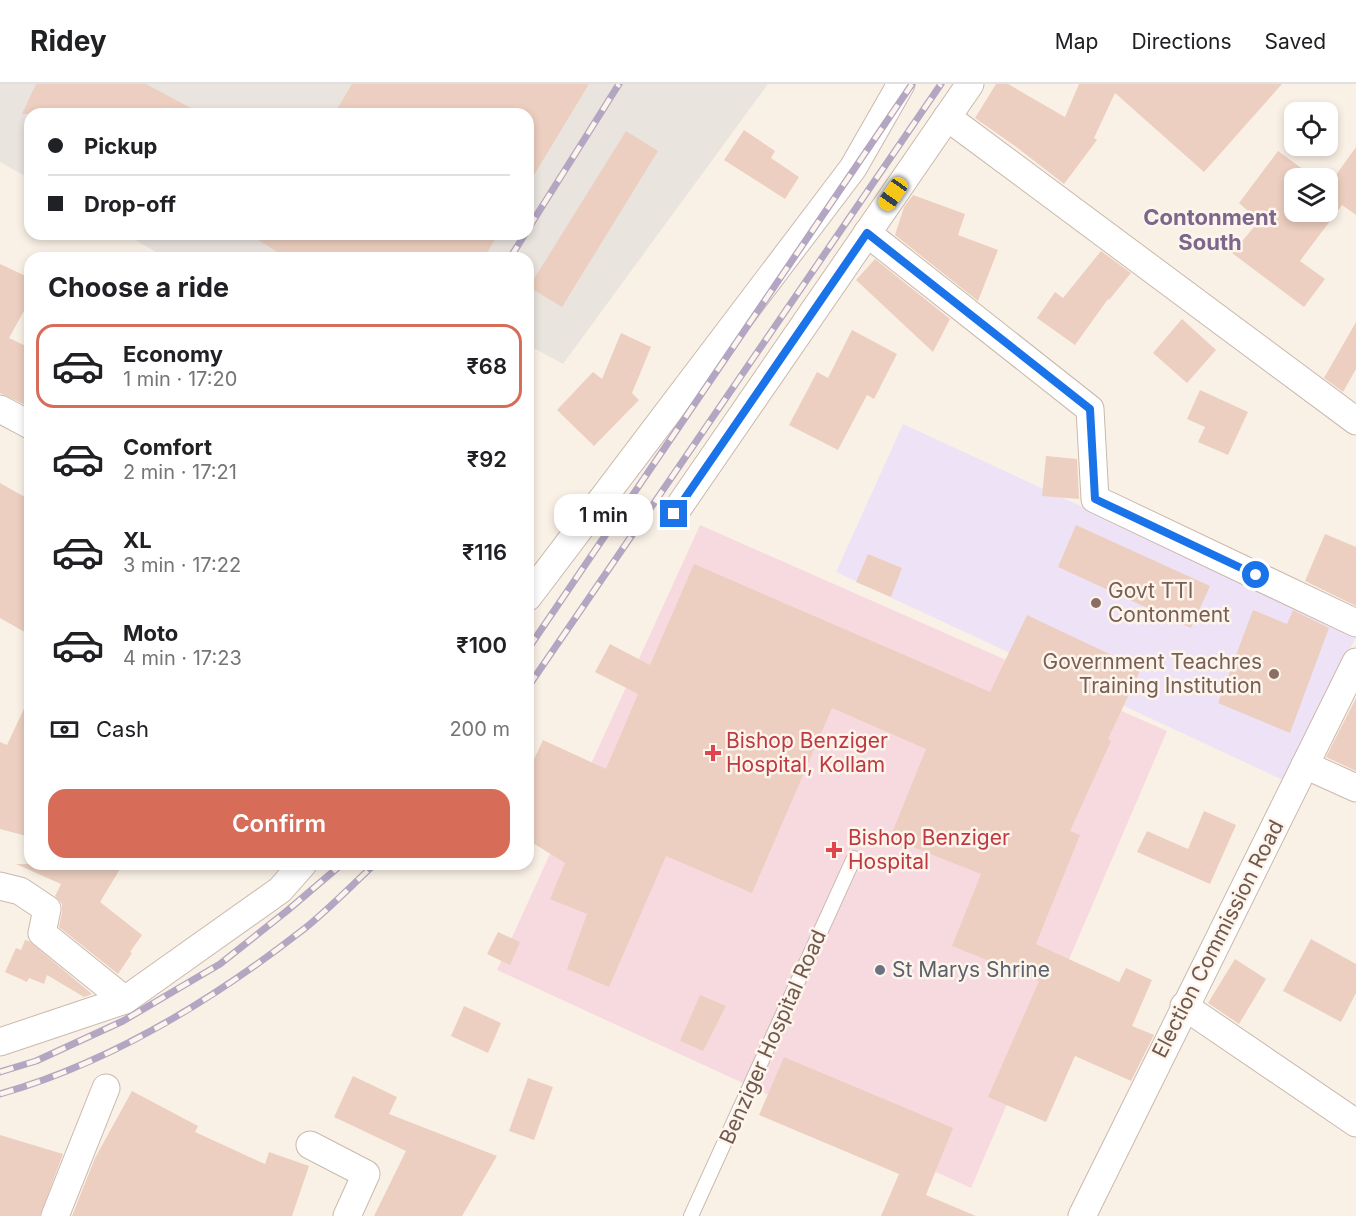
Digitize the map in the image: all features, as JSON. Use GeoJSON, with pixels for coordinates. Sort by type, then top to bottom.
{"type":"FeatureCollection","features":[{"type":"Feature","properties":{"kind":"street"},"geometry":{"type":"LineString","coordinates":[[534,589],[853,168],[901,84]]}},
{"type":"Feature","properties":{"kind":"street"},"geometry":{"type":"LineString","coordinates":[[674,514],[970,84]]}},
{"type":"Feature","properties":{"kind":"street"},"geometry":{"type":"LineString","coordinates":[[947,117],[1356,421]]}},
{"type":"Feature","properties":{"kind":"street"},"geometry":{"type":"LineString","coordinates":[[867,233],[1090,409],[1095,499],[1356,623]]}},
{"type":"Feature","properties":{"kind":"street"},"geometry":{"type":"LineString","coordinates":[[0,409],[24,422]]}},
{"type":"Feature","properties":{"kind":"street","name":"Election Commission Road"},"geometry":{"type":"LineString","coordinates":[[1082,1216],[1184,1005],[1356,662]]}},
{"type":"Feature","properties":{"kind":"street"},"geometry":{"type":"LineString","coordinates":[[1305,765],[1356,788]]}},
{"type":"Feature","properties":{"kind":"street"},"geometry":{"type":"LineString","coordinates":[[0,1042],[125,1000],[280,890],[298,870]]}},
{"type":"Feature","properties":{"kind":"street"},"geometry":{"type":"LineString","coordinates":[[0,886],[20,891],[47,909],[42,933],[125,1000]]}},
{"type":"Feature","properties":{"kind":"street"},"geometry":{"type":"LineString","coordinates":[[1184,1005],[1356,1123]]}},
{"type":"Feature","properties":{"kind":"street"},"geometry":{"type":"LineString","coordinates":[[55,1216],[106,1088]]}},
{"type":"Feature","properties":{"kind":"street"},"geometry":{"type":"LineString","coordinates":[[310,1146],[366,1174],[347,1216]]}},
{"type":"Feature","properties":{"kind":"lane","name":"Benziger Hospital Road"},"geometry":{"type":"LineString","coordinates":[[691,1216],[854,858]]}},
{"type":"Feature","properties":{"kind":"shaded area"},"geometry":{"type":"Polygon","coordinates":[[[0,84],[768,84],[563,364],[534,348],[534,252],[156,252],[135,240],[534,240],[534,108],[24,108],[24,176],[0,162],[0,84]]]}},
{"type":"Feature","properties":{"kind":"shaded area","name":"Govt TTI Contonment"},"geometry":{"type":"Polygon","coordinates":[[[903,424],[1356,633],[1283,780],[836,572],[903,424]]]}},
{"type":"Feature","properties":{"kind":"shaded area","name":"Bishop Benziger Hospital"},"geometry":{"type":"Polygon","coordinates":[[[700,525],[1167,731],[971,1188],[497,970],[700,525]]]}},
{"type":"Feature","properties":{"kind":"building"},"geometry":{"type":"Polygon","coordinates":[[[36,84],[146,84],[191,108],[25,108],[36,84]]]}},
{"type":"Feature","properties":{"kind":"building"},"geometry":{"type":"Polygon","coordinates":[[[352,84],[589,84],[534,175],[534,108],[338,108],[352,84]]]}},
{"type":"Feature","properties":{"kind":"building"},"geometry":{"type":"Polygon","coordinates":[[[996,84],[1008,84],[1065,117],[1079,84],[1282,84],[1204,172],[1115,93],[1094,138],[1097,140],[1064,184],[975,118],[996,84]]]}},
{"type":"Feature","properties":{"kind":"building"},"geometry":{"type":"Polygon","coordinates":[[[744,130],[775,151],[771,158],[799,177],[785,199],[724,160],[744,130]]]}},
{"type":"Feature","properties":{"kind":"building"},"geometry":{"type":"Polygon","coordinates":[[[626,131],[658,151],[562,307],[534,290],[534,279],[626,131]]]}},
{"type":"Feature","properties":{"kind":"building"},"geometry":{"type":"Polygon","coordinates":[[[1356,147],[1356,215],[1342,205],[1338,210],[1338,172],[1356,147]]]}},
{"type":"Feature","properties":{"kind":"building"},"geometry":{"type":"Polygon","coordinates":[[[1278,151],[1301,168],[1284,168],[1284,222],[1329,222],[1300,261],[1325,279],[1304,307],[1232,253],[1259,221],[1239,203],[1278,151]]]}},
{"type":"Feature","properties":{"kind":"building"},"geometry":{"type":"Polygon","coordinates":[[[913,195],[965,214],[958,235],[998,250],[978,301],[895,235],[904,207],[913,195]]]}},
{"type":"Feature","properties":{"kind":"building"},"geometry":{"type":"Polygon","coordinates":[[[258,240],[494,240],[488,252],[278,252],[258,240]]]}},
{"type":"Feature","properties":{"kind":"building"},"geometry":{"type":"Polygon","coordinates":[[[1101,251],[1131,273],[1108,299],[1075,345],[1037,318],[1055,292],[1063,298],[1101,251]]]}},
{"type":"Feature","properties":{"kind":"building"},"geometry":{"type":"Polygon","coordinates":[[[875,259],[950,319],[933,352],[856,280],[875,259]]]}},
{"type":"Feature","properties":{"kind":"building"},"geometry":{"type":"Polygon","coordinates":[[[0,264],[24,275],[24,311],[9,338],[24,345],[24,404],[0,393],[0,264]]]}},
{"type":"Feature","properties":{"kind":"building"},"geometry":{"type":"Polygon","coordinates":[[[1182,319],[1216,350],[1187,383],[1153,353],[1182,319]]]}},
{"type":"Feature","properties":{"kind":"building"},"geometry":{"type":"Polygon","coordinates":[[[1356,322],[1356,369],[1343,392],[1324,378],[1356,322]]]}},
{"type":"Feature","properties":{"kind":"building"},"geometry":{"type":"Polygon","coordinates":[[[852,330],[897,354],[874,399],[867,395],[838,450],[789,425],[817,372],[828,378],[852,330]]]}},
{"type":"Feature","properties":{"kind":"building"},"geometry":{"type":"Polygon","coordinates":[[[621,333],[651,347],[632,393],[639,400],[594,446],[557,410],[593,372],[602,379],[621,333]]]}},
{"type":"Feature","properties":{"kind":"building"},"geometry":{"type":"Polygon","coordinates":[[[1200,390],[1248,412],[1228,455],[1198,442],[1205,427],[1187,419],[1200,390]]]}},
{"type":"Feature","properties":{"kind":"building"},"geometry":{"type":"Polygon","coordinates":[[[1046,456],[1077,459],[1079,499],[1042,496],[1046,456]]]}},
{"type":"Feature","properties":{"kind":"building"},"geometry":{"type":"Polygon","coordinates":[[[0,483],[24,497],[24,632],[0,618],[0,483]]]}},
{"type":"Feature","properties":{"kind":"building"},"geometry":{"type":"Polygon","coordinates":[[[1076,525],[1210,586],[1191,628],[1058,567],[1076,525]]]}},
{"type":"Feature","properties":{"kind":"building"},"geometry":{"type":"Polygon","coordinates":[[[1325,534],[1356,547],[1356,606],[1305,581],[1325,534]]]}},
{"type":"Feature","properties":{"kind":"building"},"geometry":{"type":"Polygon","coordinates":[[[868,554],[902,568],[891,597],[856,582],[868,554]]]}},
{"type":"Feature","properties":{"kind":"building"},"geometry":{"type":"Polygon","coordinates":[[[694,564],[990,692],[1027,615],[1141,669],[1108,739],[1111,741],[1070,831],[1080,835],[1036,944],[1119,982],[1126,968],[1152,980],[1132,1026],[1154,1035],[1131,1081],[1075,1056],[1046,1122],[988,1097],[1039,981],[952,946],[981,874],[890,838],[926,749],[832,708],[752,893],[666,856],[609,987],[567,969],[587,914],[550,899],[565,863],[534,844],[534,759],[543,740],[606,769],[638,694],[595,672],[610,644],[650,665],[694,564]]]}},
{"type":"Feature","properties":{"kind":"building","name":"Government Teachres Training Institution"},"geometry":{"type":"Polygon","coordinates":[[[1253,610],[1287,624],[1293,610],[1329,628],[1290,733],[1218,703],[1253,610]]]}},
{"type":"Feature","properties":{"kind":"building"},"geometry":{"type":"Polygon","coordinates":[[[1356,698],[1356,771],[1326,757],[1356,698]]]}},
{"type":"Feature","properties":{"kind":"building"},"geometry":{"type":"Polygon","coordinates":[[[24,709],[24,835],[0,829],[0,742],[7,745],[24,709]]]}},
{"type":"Feature","properties":{"kind":"building"},"geometry":{"type":"Polygon","coordinates":[[[1204,811],[1236,825],[1210,884],[1137,852],[1147,831],[1188,849],[1204,811]]]}},
{"type":"Feature","properties":{"kind":"building"},"geometry":{"type":"Polygon","coordinates":[[[30,870],[119,870],[100,902],[142,935],[118,974],[59,927],[62,904],[55,896],[61,884],[30,870]]]}},
{"type":"Feature","properties":{"kind":"building"},"geometry":{"type":"Polygon","coordinates":[[[498,932],[520,942],[510,965],[487,954],[498,932]]]}},
{"type":"Feature","properties":{"kind":"building"},"geometry":{"type":"Polygon","coordinates":[[[1311,939],[1356,964],[1356,993],[1341,1022],[1283,991],[1311,939]]]}},
{"type":"Feature","properties":{"kind":"building"},"geometry":{"type":"Polygon","coordinates":[[[25,940],[92,994],[84,997],[47,975],[44,984],[29,978],[27,982],[5,972],[16,948],[21,950],[25,940]]]}},
{"type":"Feature","properties":{"kind":"building"},"geometry":{"type":"Polygon","coordinates":[[[1235,959],[1266,979],[1239,1024],[1208,1003],[1235,959]]]}},
{"type":"Feature","properties":{"kind":"building"},"geometry":{"type":"Polygon","coordinates":[[[700,995],[726,1006],[703,1051],[680,1041],[700,995]]]}},
{"type":"Feature","properties":{"kind":"building"},"geometry":{"type":"Polygon","coordinates":[[[464,1006],[501,1023],[488,1053],[451,1036],[464,1006]]]}},
{"type":"Feature","properties":{"kind":"building"},"geometry":{"type":"Polygon","coordinates":[[[784,1057],[953,1128],[926,1195],[976,1216],[881,1216],[899,1174],[759,1115],[784,1057]]]}},
{"type":"Feature","properties":{"kind":"building"},"geometry":{"type":"Polygon","coordinates":[[[353,1076],[397,1097],[389,1114],[497,1156],[462,1216],[374,1216],[406,1151],[334,1117],[353,1076]]]}},
{"type":"Feature","properties":{"kind":"building"},"geometry":{"type":"Polygon","coordinates":[[[528,1078],[553,1087],[534,1140],[509,1131],[528,1078]]]}},
{"type":"Feature","properties":{"kind":"building"},"geometry":{"type":"Polygon","coordinates":[[[132,1091],[198,1126],[195,1132],[265,1164],[269,1152],[309,1166],[292,1216],[72,1216],[95,1158],[132,1091]]]}},
{"type":"Feature","properties":{"kind":"building"},"geometry":{"type":"Polygon","coordinates":[[[0,1135],[63,1154],[40,1216],[0,1216],[0,1135]]]}},
{"type":"Feature","properties":{"kind":"railway"},"geometry":{"type":"LineString","coordinates":[[534,219],[619,84]]}},
{"type":"Feature","properties":{"kind":"railway"},"geometry":{"type":"LineString","coordinates":[[534,640],[912,84]]}},
{"type":"Feature","properties":{"kind":"railway"},"geometry":{"type":"LineString","coordinates":[[534,678],[941,84]]}},
{"type":"Feature","properties":{"kind":"railway"},"geometry":{"type":"LineString","coordinates":[[514,252],[521,240]]}},
{"type":"Feature","properties":{"kind":"railway"},"geometry":{"type":"LineString","coordinates":[[0,1072],[36,1061],[123,1021],[220,964],[335,870]]}},
{"type":"Feature","properties":{"kind":"railway"},"geometry":{"type":"LineString","coordinates":[[0,1094],[82,1065],[160,1026],[197,1004],[304,929],[369,870]]}},
{"type":"Feature","properties":{"kind":"place","name":"Govt TTI Contonment"},"geometry":{"type":"Point","coordinates":[1096,603]}},
{"type":"Feature","properties":{"kind":"place","name":"Government Teachres Training Institution"},"geometry":{"type":"Point","coordinates":[1274,674]}},
{"type":"Feature","properties":{"kind":"place","name":"Bishop Benziger Hospital, Kollam"},"geometry":{"type":"Point","coordinates":[713,753]}},
{"type":"Feature","properties":{"kind":"place","name":"Bishop Benziger Hospital"},"geometry":{"type":"Point","coordinates":[834,850]}},
{"type":"Feature","properties":{"kind":"place","name":"St Marys Shrine"},"geometry":{"type":"Point","coordinates":[880,970]}},
{"type":"Feature","properties":{"kind":"district","name":"Contonment South"},"geometry":{"type":"Point","coordinates":[1210,230]}},
{"type":"Feature","properties":{"kind":"route"},"geometry":{"type":"LineString","coordinates":[[674,514],[867,233],[1090,409],[1095,499],[1256,575]]}}]}
